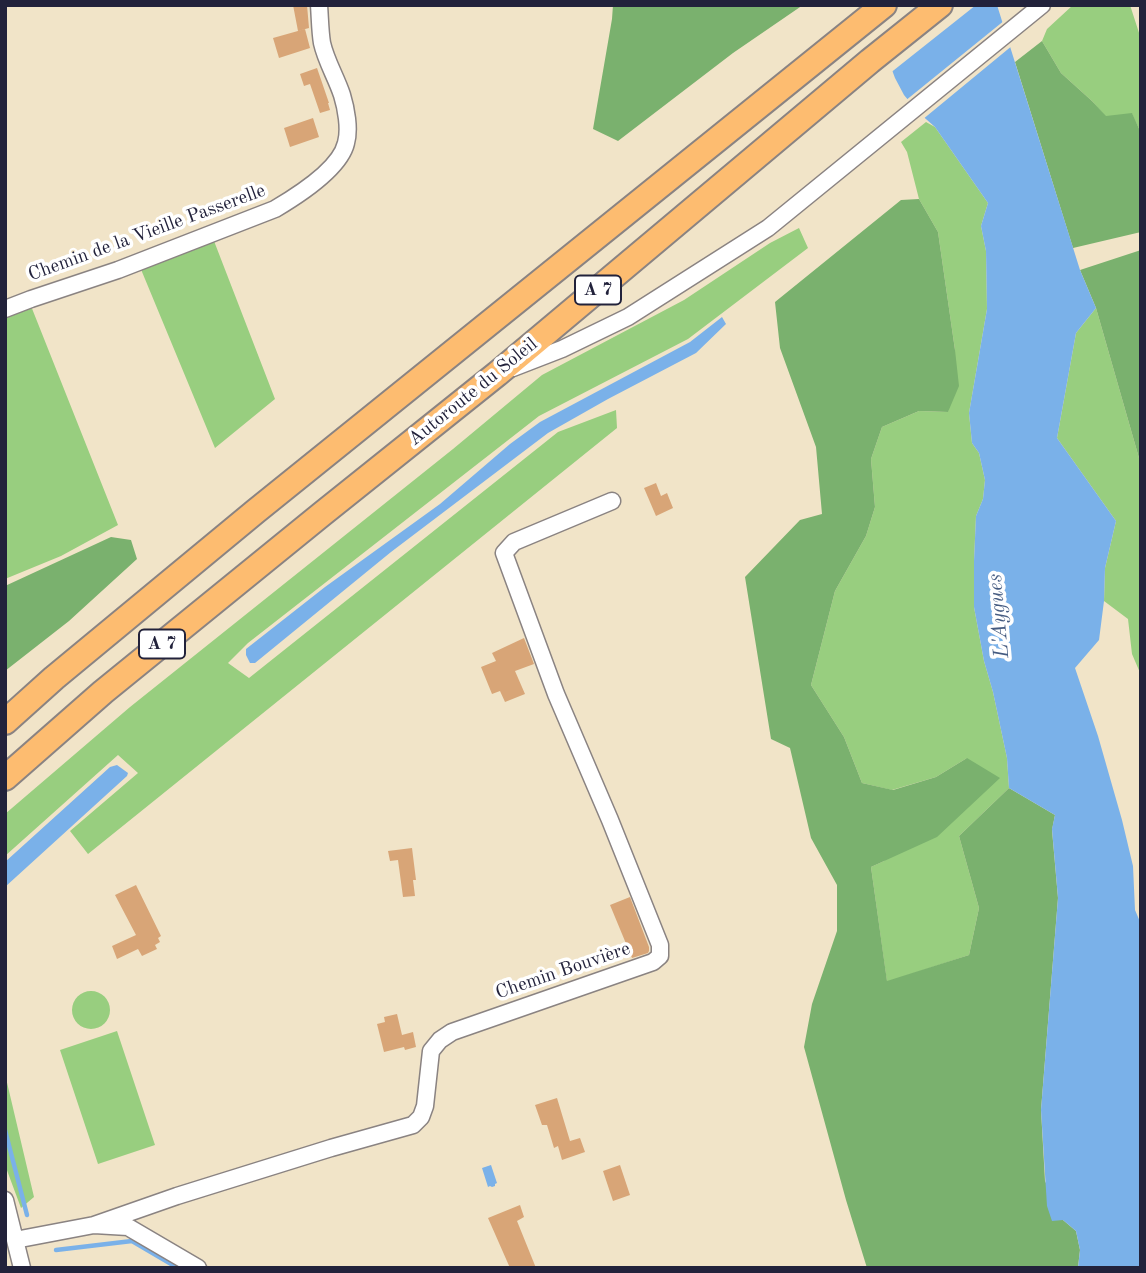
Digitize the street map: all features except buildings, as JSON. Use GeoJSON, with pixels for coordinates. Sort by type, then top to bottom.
{"type":"FeatureCollection","features":[{"type":"Feature","properties":{"kind":"highway","name":"A 7"},"geometry":{"type":"LineString","coordinates":[[5,722],[191,564],[884,5]]}},
{"type":"Feature","properties":{"kind":"highway","name":"Autoroute du Soleil"},"geometry":{"type":"LineString","coordinates":[[5,778],[113,684],[497,374],[940,5]]}},
{"type":"Feature","properties":{"kind":"street","name":"Chemin de la Vieille Passerelle"},"geometry":{"type":"LineString","coordinates":[[5,309],[118,270],[275,209],[299,195],[321,177],[336,161],[346,144],[347,124],[342,96],[322,44],[319,5]]}},
{"type":"Feature","properties":{"kind":"street"},"geometry":{"type":"LineString","coordinates":[[497,374],[562,349],[628,317],[768,228],[1042,5]]}},
{"type":"Feature","properties":{"kind":"street","name":"Chemin Bouvière"},"geometry":{"type":"LineString","coordinates":[[94,1225],[190,1192],[413,1125],[421,1117],[425,1106],[431,1051],[440,1040],[452,1032],[653,962],[660,956],[660,945],[556,694],[504,553],[514,542],[612,501]]}},
{"type":"Feature","properties":{"kind":"street"},"geometry":{"type":"LineString","coordinates":[[5,1200],[22,1268]]}},
{"type":"Feature","properties":{"kind":"street"},"geometry":{"type":"LineString","coordinates":[[15,1240],[94,1225],[128,1227],[198,1268]]}},
{"type":"Feature","properties":{"kind":"green space"},"geometry":{"type":"Polygon","coordinates":[[[613,5],[803,5],[733,53],[618,141],[593,129],[613,5]]]}},
{"type":"Feature","properties":{"kind":"green space"},"geometry":{"type":"Polygon","coordinates":[[[1073,5],[1130,5],[1141,39],[1141,133],[1132,114],[1106,117],[1061,73],[1042,41],[1047,29],[1073,5]]]}},
{"type":"Feature","properties":{"kind":"green space"},"geometry":{"type":"Polygon","coordinates":[[[1042,41],[1061,73],[1106,116],[1132,113],[1141,133],[1141,232],[1073,248],[1015,62],[1042,41]]]}},
{"type":"Feature","properties":{"kind":"green space"},"geometry":{"type":"Polygon","coordinates":[[[926,122],[935,127],[988,203],[981,226],[986,251],[987,309],[969,413],[972,443],[979,453],[985,480],[983,499],[976,516],[974,607],[1007,758],[1009,788],[959,836],[979,908],[969,955],[887,982],[871,867],[884,861],[967,758],[936,777],[892,790],[862,783],[844,737],[811,685],[835,591],[866,536],[875,507],[871,459],[882,427],[919,411],[948,412],[955,350],[938,232],[919,199],[907,152],[901,142],[926,122]]]}},
{"type":"Feature","properties":{"kind":"green space"},"geometry":{"type":"Polygon","coordinates":[[[919,199],[938,232],[959,386],[948,412],[919,411],[882,427],[871,459],[875,507],[866,536],[835,591],[811,685],[844,737],[862,783],[893,790],[936,777],[967,758],[1000,778],[937,837],[871,867],[887,981],[969,955],[979,908],[959,836],[1009,788],[1055,815],[1052,830],[1058,898],[1041,1110],[1045,1181],[1063,1220],[1076,1231],[1080,1250],[1078,1267],[1084,1265],[1084,1268],[867,1268],[804,1047],[812,1004],[837,931],[837,885],[811,838],[790,748],[771,739],[745,577],[800,520],[822,514],[816,447],[780,348],[775,302],[901,200],[919,199]]]}},
{"type":"Feature","properties":{"kind":"green space"},"geometry":{"type":"Polygon","coordinates":[[[799,228],[808,248],[688,339],[539,416],[248,643],[228,663],[249,678],[558,432],[616,410],[617,428],[88,854],[70,831],[138,773],[118,755],[5,856],[5,814],[130,707],[542,375],[684,300],[770,243],[799,228]]]}},
{"type":"Feature","properties":{"kind":"green space"},"geometry":{"type":"Polygon","coordinates":[[[214,241],[275,399],[215,448],[140,267],[214,241]]]}},
{"type":"Feature","properties":{"kind":"green space"},"geometry":{"type":"Polygon","coordinates":[[[1141,250],[1141,465],[1096,308],[1080,270],[1141,250]]]}},
{"type":"Feature","properties":{"kind":"green space"},"geometry":{"type":"Polygon","coordinates":[[[31,306],[118,525],[61,556],[5,579],[5,316],[31,306]]]}},
{"type":"Feature","properties":{"kind":"green space"},"geometry":{"type":"Polygon","coordinates":[[[1096,308],[1141,465],[1141,675],[1132,654],[1128,619],[1104,601],[1105,568],[1116,521],[1057,438],[1076,333],[1096,308]]]}},
{"type":"Feature","properties":{"kind":"green space"},"geometry":{"type":"Polygon","coordinates":[[[111,537],[131,540],[137,559],[69,621],[5,671],[5,586],[111,537]]]}},
{"type":"Feature","properties":{"kind":"green space"},"geometry":{"type":"Polygon","coordinates":[[[91,991],[104,997],[110,1010],[104,1023],[91,1029],[78,1023],[72,1010],[78,997],[91,991]]]}},
{"type":"Feature","properties":{"kind":"green space"},"geometry":{"type":"Polygon","coordinates":[[[117,1031],[155,1145],[98,1164],[60,1050],[117,1031]]]}},
{"type":"Feature","properties":{"kind":"green space"},"geometry":{"type":"Polygon","coordinates":[[[5,1074],[34,1197],[21,1208],[5,1165],[5,1074]]]}},
{"type":"Feature","properties":{"kind":"water","name":"L'Aygues"},"geometry":{"type":"Polygon","coordinates":[[[866,5],[997,5],[1080,270],[1096,308],[1076,333],[1057,438],[1116,521],[1105,568],[1099,640],[1075,668],[1122,820],[1133,866],[1135,910],[1141,924],[1141,1268],[1078,1268],[1080,1250],[1076,1231],[1063,1220],[1052,1221],[1047,1206],[1041,1110],[1058,898],[1052,829],[1055,815],[1009,788],[1007,758],[974,607],[976,516],[983,499],[985,480],[979,453],[972,443],[969,413],[987,309],[986,251],[981,226],[988,203],[935,127],[904,95],[866,5]]]}},
{"type":"Feature","properties":{"kind":"water"},"geometry":{"type":"Polygon","coordinates":[[[722,317],[726,324],[696,353],[548,433],[391,552],[255,663],[250,663],[246,649],[325,587],[440,504],[540,422],[690,342],[722,317]]]}},
{"type":"Feature","properties":{"kind":"water"},"geometry":{"type":"Polygon","coordinates":[[[117,765],[128,773],[127,776],[5,887],[5,862],[110,767],[117,765]]]}},
{"type":"Feature","properties":{"kind":"water"},"geometry":{"type":"Polygon","coordinates":[[[491,1165],[497,1183],[488,1187],[482,1168],[491,1165]]]}},
{"type":"Feature","properties":{"kind":"pier"},"geometry":{"type":"Polygon","coordinates":[[[862,5],[976,5],[889,74],[862,5]]]}},
{"type":"Feature","properties":{"kind":"pier"},"geometry":{"type":"Polygon","coordinates":[[[1005,20],[1013,45],[922,120],[905,101],[1005,20]]]}},
{"type":"Feature","properties":{"kind":"waterway"},"geometry":{"type":"LineString","coordinates":[[5,1130],[27,1215]]}},
{"type":"Feature","properties":{"kind":"waterway"},"geometry":{"type":"LineString","coordinates":[[56,1250],[132,1241],[178,1268]]}}]}
